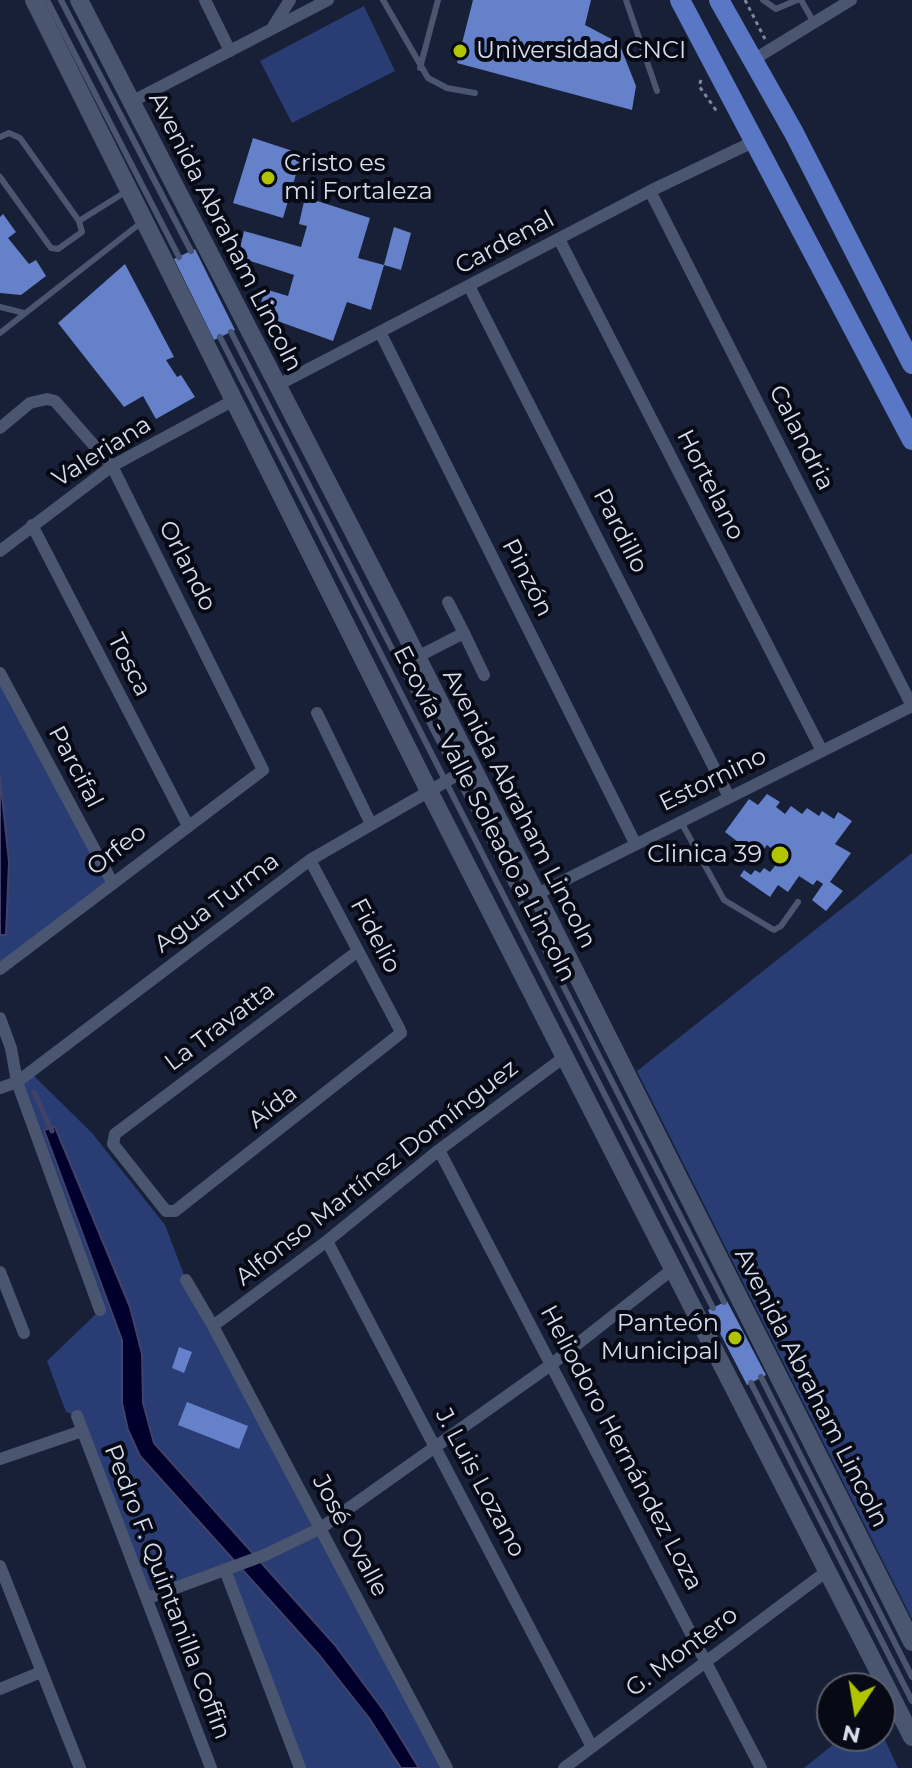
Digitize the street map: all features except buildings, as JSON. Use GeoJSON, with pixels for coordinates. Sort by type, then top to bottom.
{"type":"FeatureCollection","features":[{"type":"Feature","properties":{"kind":"main road"},"geometry":{"type":"LineString","coordinates":[[34,0],[429,791],[567,1055],[912,1737]]}},
{"type":"Feature","properties":{"kind":"main road","name":"Avenida Abraham Lincoln"},"geometry":{"type":"LineString","coordinates":[[79,0],[417,657],[458,774],[535,895],[912,1642]]}},
{"type":"Feature","properties":{"kind":"main road"},"geometry":{"type":"LineString","coordinates":[[680,0],[912,440]]}},
{"type":"Feature","properties":{"kind":"main road"},"geometry":{"type":"LineString","coordinates":[[719,0],[912,364]]}},
{"type":"Feature","properties":{"kind":"street"},"geometry":{"type":"LineString","coordinates":[[205,0],[230,51]]}},
{"type":"Feature","properties":{"kind":"street"},"geometry":{"type":"LineString","coordinates":[[273,28],[290,0]]}},
{"type":"Feature","properties":{"kind":"street"},"geometry":{"type":"LineString","coordinates":[[131,102],[328,0]]}},
{"type":"Feature","properties":{"kind":"street"},"geometry":{"type":"LineString","coordinates":[[753,60],[851,0]]}},
{"type":"Feature","properties":{"kind":"street","name":"Cardenal"},"geometry":{"type":"LineString","coordinates":[[276,386],[650,191],[755,141]]}},
{"type":"Feature","properties":{"kind":"street","name":"Calandria"},"geometry":{"type":"LineString","coordinates":[[650,191],[912,706]]}},
{"type":"Feature","properties":{"kind":"street","name":"Hortelano"},"geometry":{"type":"LineString","coordinates":[[559,239],[822,751]]}},
{"type":"Feature","properties":{"kind":"street","name":"Pardillo"},"geometry":{"type":"LineString","coordinates":[[469,286],[729,797]]}},
{"type":"Feature","properties":{"kind":"street","name":"Pinzón"},"geometry":{"type":"LineString","coordinates":[[380,332],[635,843]]}},
{"type":"Feature","properties":{"kind":"street","name":"Orlando"},"geometry":{"type":"LineString","coordinates":[[0,428],[30,403],[47,399],[62,407],[112,466],[263,770]]}},
{"type":"Feature","properties":{"kind":"street","name":"Valeriana"},"geometry":{"type":"LineString","coordinates":[[0,551],[112,466],[234,400]]}},
{"type":"Feature","properties":{"kind":"street","name":"Tosca"},"geometry":{"type":"LineString","coordinates":[[32,525],[187,824]]}},
{"type":"Feature","properties":{"kind":"street"},"geometry":{"type":"LineString","coordinates":[[448,602],[484,675]]}},
{"type":"Feature","properties":{"kind":"street"},"geometry":{"type":"LineString","coordinates":[[417,657],[464,633]]}},
{"type":"Feature","properties":{"kind":"street","name":"Parcifal"},"geometry":{"type":"LineString","coordinates":[[0,673],[112,882]]}},
{"type":"Feature","properties":{"kind":"street","name":"Estornino"},"geometry":{"type":"LineString","coordinates":[[535,895],[912,706]]}},
{"type":"Feature","properties":{"kind":"street"},"geometry":{"type":"LineString","coordinates":[[317,713],[371,824]]}},
{"type":"Feature","properties":{"kind":"street","name":"Orfeo"},"geometry":{"type":"LineString","coordinates":[[0,969],[187,824],[263,770]]}},
{"type":"Feature","properties":{"kind":"street","name":"Agua Turma"},"geometry":{"type":"LineString","coordinates":[[0,1088],[17,1082],[310,860],[458,774]]}},
{"type":"Feature","properties":{"kind":"street","name":"Fidelio"},"geometry":{"type":"LineString","coordinates":[[310,860],[401,1033]]}},
{"type":"Feature","properties":{"kind":"street","name":"La Travatta"},"geometry":{"type":"LineString","coordinates":[[171,1213],[112,1140],[115,1134],[358,951]]}},
{"type":"Feature","properties":{"kind":"street"},"geometry":{"type":"LineString","coordinates":[[0,1018],[11,1048],[17,1082],[100,1310]]}},
{"type":"Feature","properties":{"kind":"street","name":"Aída"},"geometry":{"type":"LineString","coordinates":[[171,1213],[401,1033]]}},
{"type":"Feature","properties":{"kind":"street","name":"Alfonso Martínez Domínguez"},"geometry":{"type":"LineString","coordinates":[[213,1326],[567,1055]]}},
{"type":"Feature","properties":{"kind":"street","name":"Heliodoro Hernández Loza"},"geometry":{"type":"LineString","coordinates":[[439,1150],[708,1659],[761,1768]]}},
{"type":"Feature","properties":{"kind":"street","name":"J. Luis Lozano"},"geometry":{"type":"LineString","coordinates":[[327,1241],[592,1747]]}},
{"type":"Feature","properties":{"kind":"street"},"geometry":{"type":"LineString","coordinates":[[148,1598],[265,1555],[321,1528],[437,1449],[674,1268]]}},
{"type":"Feature","properties":{"kind":"street"},"geometry":{"type":"LineString","coordinates":[[0,1272],[24,1333]]}},
{"type":"Feature","properties":{"kind":"street","name":"José Ovalle"},"geometry":{"type":"LineString","coordinates":[[186,1280],[447,1768]]}},
{"type":"Feature","properties":{"kind":"street","name":"Pedro F. Quintanilla Coffin"},"geometry":{"type":"LineString","coordinates":[[77,1416],[211,1768]]}},
{"type":"Feature","properties":{"kind":"street"},"geometry":{"type":"LineString","coordinates":[[0,1459],[82,1431]]}},
{"type":"Feature","properties":{"kind":"street"},"geometry":{"type":"LineString","coordinates":[[231,1568],[300,1768]]}},
{"type":"Feature","properties":{"kind":"street"},"geometry":{"type":"LineString","coordinates":[[1,1571],[80,1768]]}},
{"type":"Feature","properties":{"kind":"street","name":"G. Montero"},"geometry":{"type":"LineString","coordinates":[[564,1768],[827,1571]]}},
{"type":"Feature","properties":{"kind":"street"},"geometry":{"type":"LineString","coordinates":[[0,1689],[41,1672]]}},
{"type":"Feature","properties":{"kind":"lane"},"geometry":{"type":"LineString","coordinates":[[47,0],[179,257]]}},
{"type":"Feature","properties":{"kind":"lane"},"geometry":{"type":"LineString","coordinates":[[61,0],[191,251]]}},
{"type":"Feature","properties":{"kind":"lane"},"geometry":{"type":"LineString","coordinates":[[383,0],[420,68],[435,83],[475,93]]}},
{"type":"Feature","properties":{"kind":"lane"},"geometry":{"type":"LineString","coordinates":[[420,68],[438,0]]}},
{"type":"Feature","properties":{"kind":"lane"},"geometry":{"type":"LineString","coordinates":[[626,0],[657,91]]}},
{"type":"Feature","properties":{"kind":"lane"},"geometry":{"type":"LineString","coordinates":[[763,0],[776,9],[799,0],[814,23]]}},
{"type":"Feature","properties":{"kind":"lane"},"geometry":{"type":"LineString","coordinates":[[0,137],[9,133],[20,138],[79,221],[82,232],[58,249],[51,248],[0,177]]}},
{"type":"Feature","properties":{"kind":"lane"},"geometry":{"type":"LineString","coordinates":[[79,221],[128,190]]}},
{"type":"Feature","properties":{"kind":"lane"},"geometry":{"type":"LineString","coordinates":[[0,333],[145,220]]}},
{"type":"Feature","properties":{"kind":"lane"},"geometry":{"type":"LineString","coordinates":[[0,307],[24,313]]}},
{"type":"Feature","properties":{"kind":"lane"},"geometry":{"type":"LineString","coordinates":[[231,332],[724,1302]]}},
{"type":"Feature","properties":{"kind":"lane","name":"Ecovía - Valle Soleado a Lincoln"},"geometry":{"type":"LineString","coordinates":[[220,337],[458,774],[713,1308]]}},
{"type":"Feature","properties":{"kind":"lane"},"geometry":{"type":"LineString","coordinates":[[681,822],[724,900],[774,930],[798,902]]}},
{"type":"Feature","properties":{"kind":"lane"},"geometry":{"type":"LineString","coordinates":[[761,1377],[912,1677]]}},
{"type":"Feature","properties":{"kind":"lane"},"geometry":{"type":"LineString","coordinates":[[751,1383],[912,1701]]}},
{"type":"Feature","properties":{"kind":"path"},"geometry":{"type":"LineString","coordinates":[[745,0],[749,8]]}},
{"type":"Feature","properties":{"kind":"shaded area"},"geometry":{"type":"Polygon","coordinates":[[[364,6],[395,71],[292,123],[260,61],[364,6]]]}},
{"type":"Feature","properties":{"kind":"shaded area"},"geometry":{"type":"Polygon","coordinates":[[[0,673],[112,882],[0,969],[0,673]]]}},
{"type":"Feature","properties":{"kind":"shaded area"},"geometry":{"type":"Polygon","coordinates":[[[0,777],[9,862],[6,935],[0,935],[0,777]]]}},
{"type":"Feature","properties":{"kind":"shaded area"},"geometry":{"type":"Polygon","coordinates":[[[912,853],[912,1619],[637,1071],[912,853]]]}},
{"type":"Feature","properties":{"kind":"shaded area"},"geometry":{"type":"Polygon","coordinates":[[[33,1075],[92,1133],[165,1225],[186,1280],[447,1768],[300,1768],[225,1570],[148,1598],[77,1416],[66,1412],[47,1361],[100,1310],[17,1082],[33,1075]]]}},
{"type":"Feature","properties":{"kind":"shaded area"},"geometry":{"type":"Polygon","coordinates":[[[55,1127],[130,1307],[142,1354],[143,1403],[154,1443],[335,1645],[384,1711],[419,1768],[401,1768],[369,1718],[320,1656],[140,1456],[128,1430],[122,1403],[122,1340],[44,1130],[55,1127]]]}},
{"type":"Feature","properties":{"kind":"shaded area"},"geometry":{"type":"Polygon","coordinates":[[[824,1752],[891,1752],[898,1768],[804,1768],[824,1752]]]}},
{"type":"Feature","properties":{"kind":"waterway"},"geometry":{"type":"LineString","coordinates":[[34,1092],[52,1131]]}},
{"type":"Feature","properties":{"kind":"place","name":"Universidad CNCI"},"geometry":{"type":"Point","coordinates":[460,51]}},
{"type":"Feature","properties":{"kind":"place","name":"Cristo es mi Fortaleza"},"geometry":{"type":"Point","coordinates":[268,178]}},
{"type":"Feature","properties":{"kind":"place","name":"Clinica 39"},"geometry":{"type":"Point","coordinates":[780,855]}},
{"type":"Feature","properties":{"kind":"place","name":"Panteón Municipal"},"geometry":{"type":"Point","coordinates":[735,1338]}}]}
